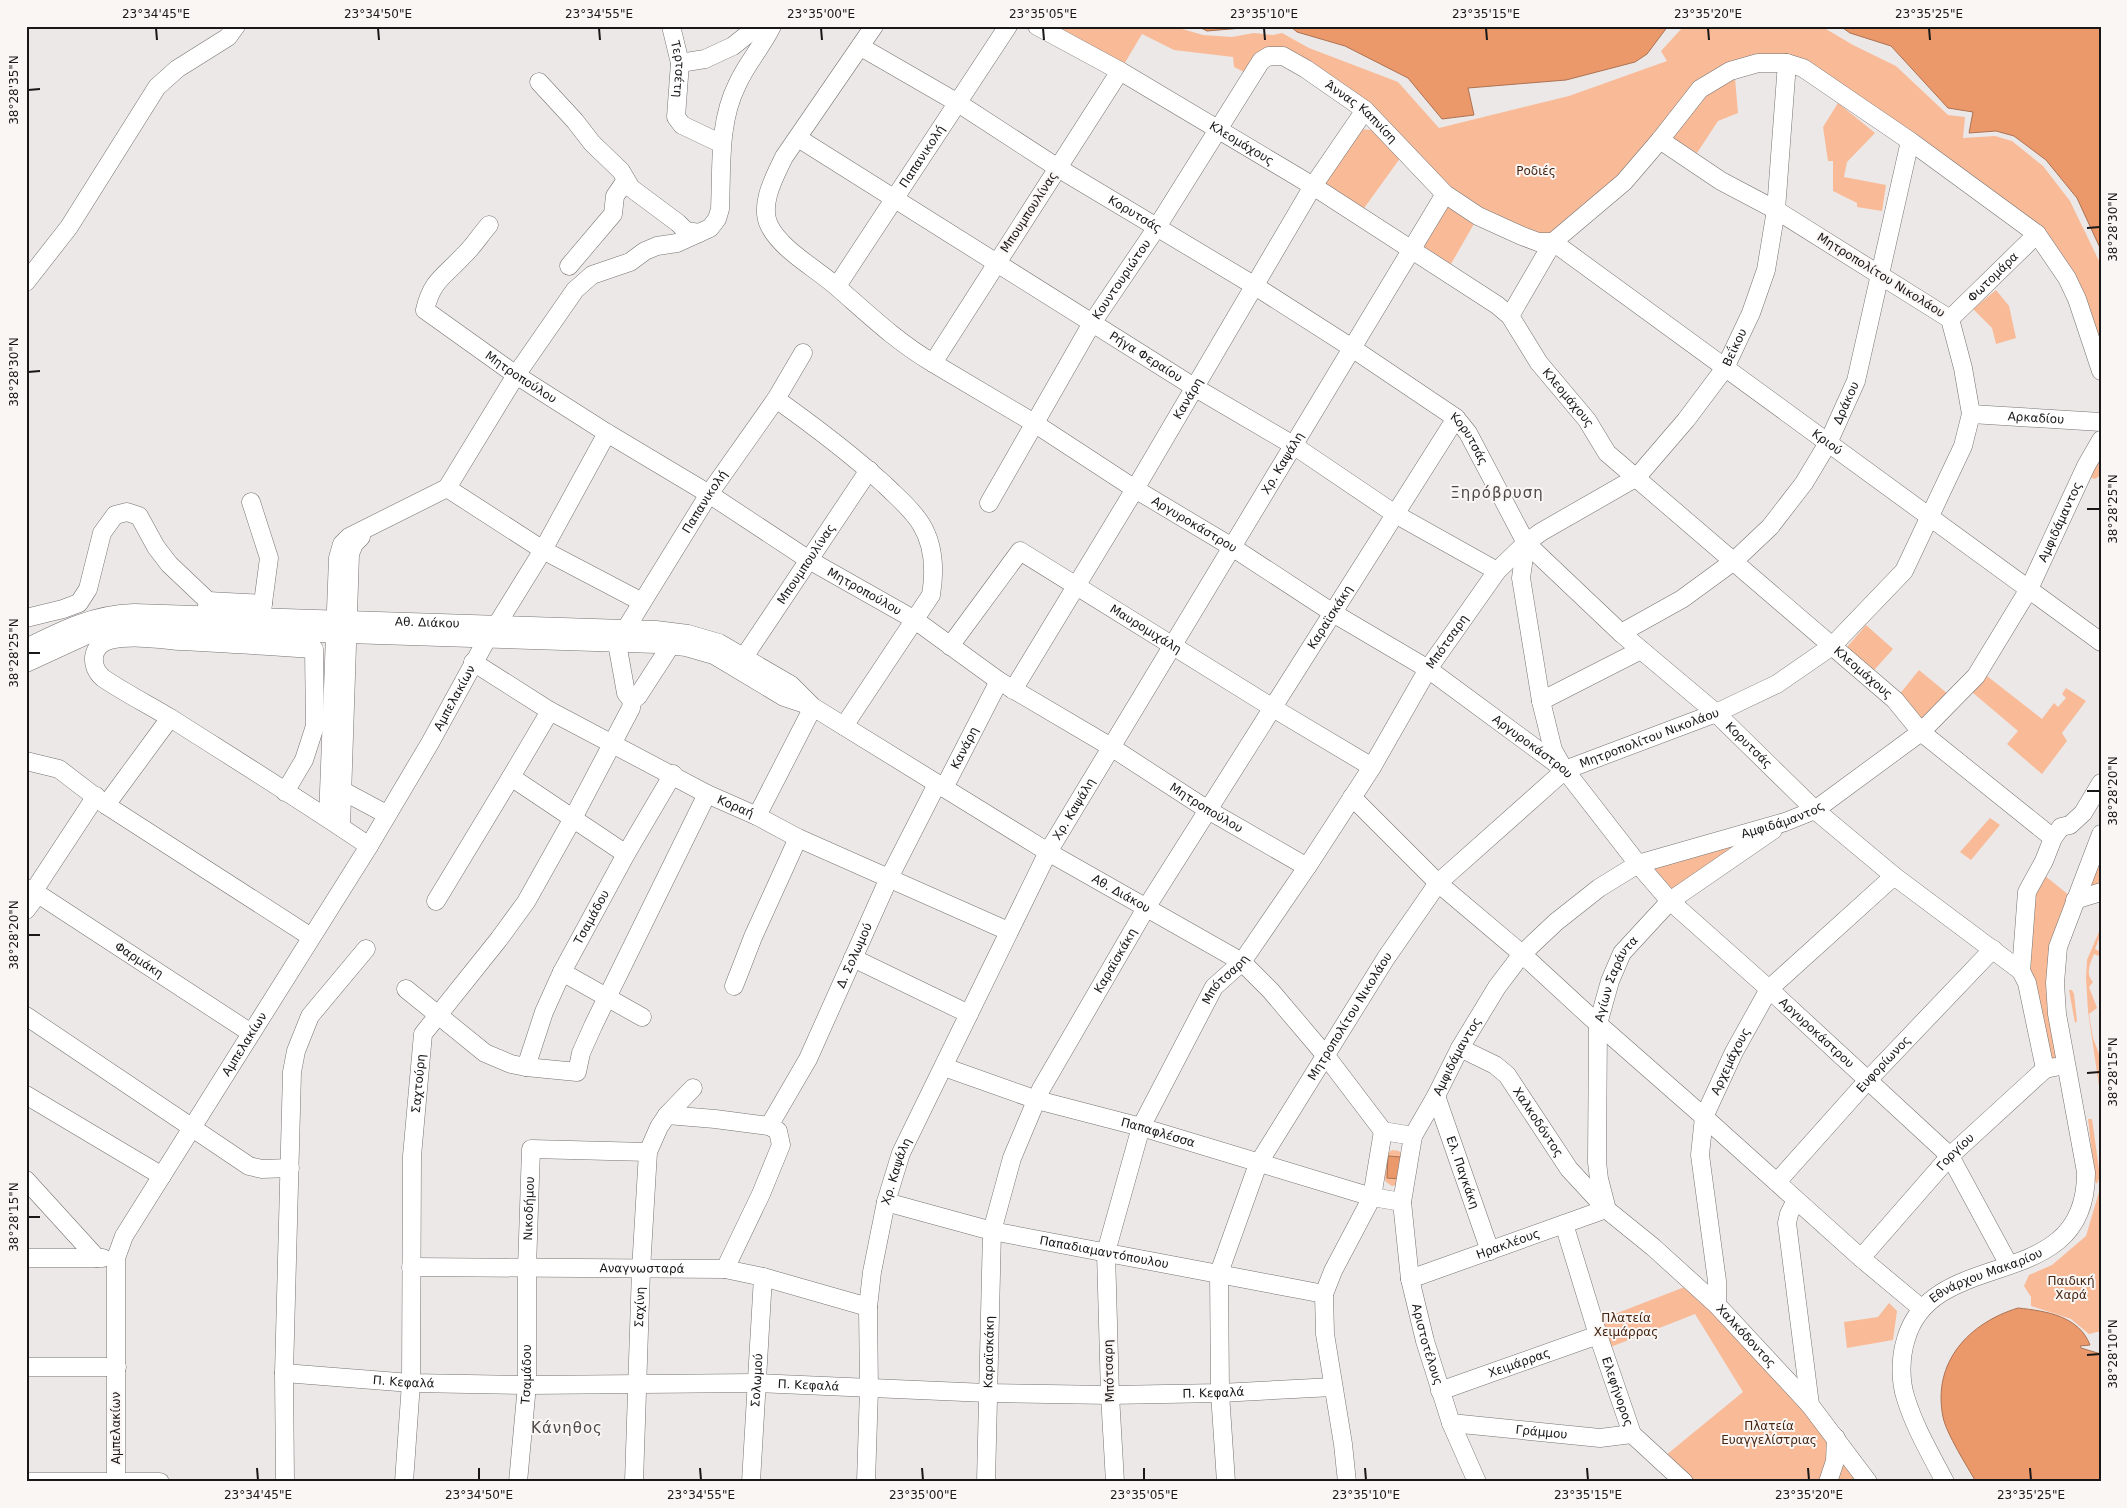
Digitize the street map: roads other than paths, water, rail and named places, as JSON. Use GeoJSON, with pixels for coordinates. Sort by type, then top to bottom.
{"type":"FeatureCollection","features":[{"type":"Feature","properties":{"kind":"street"},"geometry":{"type":"LineString","coordinates":[[26,282],[69,227],[157,87],[177,69],[228,37],[236,26]]}},
{"type":"Feature","properties":{"kind":"street","name":"Τερτσέτη"},"geometry":{"type":"LineString","coordinates":[[671,26],[680,63],[676,117],[682,125],[722,144]]}},
{"type":"Feature","properties":{"kind":"street"},"geometry":{"type":"LineString","coordinates":[[680,63],[705,59],[734,46],[758,26]]}},
{"type":"Feature","properties":{"kind":"street"},"geometry":{"type":"LineString","coordinates":[[335,823],[343,791],[342,628],[338,558],[342,544],[349,537],[447,488],[516,375],[574,290],[592,275],[630,262],[645,251],[657,246],[676,242],[710,228],[719,214],[722,144],[735,87],[772,26]]}},
{"type":"Feature","properties":{"kind":"street","name":"Αργυροκάστρου"},"geometry":{"type":"LineString","coordinates":[[874,26],[784,157],[774,179],[766,205],[769,225],[790,249],[837,286],[902,343],[936,358],[1135,489],[1232,547],[1333,613],[1428,669],[1565,770],[1670,902],[1769,989],[1950,1156],[2009,1266]]}},
{"type":"Feature","properties":{"kind":"street","name":"Παπανικολή"},"geometry":{"type":"LineString","coordinates":[[837,286],[1008,26]]}},
{"type":"Feature","properties":{"kind":"street","name":"Κλεομάχους"},"geometry":{"type":"LineString","coordinates":[[1037,26],[1120,71],[1313,186],[1497,305],[1510,316],[1539,364],[1587,420],[1607,453],[1895,700],[1921,732],[2053,838]]}},
{"type":"Feature","properties":{"kind":"street","name":"Κορυτσάς"},"geometry":{"type":"LineString","coordinates":[[861,47],[958,103],[1058,168],[1255,286],[1456,418],[1468,433],[1526,543],[1621,633],[1716,713],[1816,810],[1894,876],[1993,949],[2024,977]]}},
{"type":"Feature","properties":{"kind":"street","name":"Άννας Καπνίση"},"geometry":{"type":"LineString","coordinates":[[1261,61],[1269,56],[1283,56],[1306,69],[1365,110],[1445,194],[1478,216],[1501,228],[1538,242],[1553,242]]}},
{"type":"Feature","properties":{"kind":"street","name":"Κουντουριώτου"},"geometry":{"type":"LineString","coordinates":[[989,503],[1092,323],[1157,227],[1261,61]]}},
{"type":"Feature","properties":{"kind":"street"},"geometry":{"type":"LineString","coordinates":[[1510,316],[1553,242],[1624,182],[1700,89],[1743,66],[1758,63],[1787,63],[1803,68],[1910,141],[2037,234],[2067,278],[2077,299],[2101,371]]}},
{"type":"Feature","properties":{"kind":"street","name":"Βεΐκου"},"geometry":{"type":"LineString","coordinates":[[1526,543],[1541,532],[1636,477],[1686,420],[1725,368],[1751,313],[1766,270],[1776,210],[1787,63]]}},
{"type":"Feature","properties":{"kind":"street","name":"Μπουμπουλίνας"},"geometry":{"type":"LineString","coordinates":[[936,358],[995,263],[1120,71]]}},
{"type":"Feature","properties":{"kind":"street"},"geometry":{"type":"LineString","coordinates":[[539,82],[575,121],[592,143],[621,171],[631,188],[678,222],[686,231],[699,233]]}},
{"type":"Feature","properties":{"kind":"street","name":"Κανάρη"},"geometry":{"type":"LineString","coordinates":[[941,786],[1006,685],[1076,586],[1313,186],[1365,110]]}},
{"type":"Feature","properties":{"kind":"street","name":"Ρήγα Φεραίου"},"geometry":{"type":"LineString","coordinates":[[798,138],[1194,387],[1293,445],[1396,514],[1497,571]]}},
{"type":"Feature","properties":{"kind":"street","name":"Μητροπολίτου Νικολάου"},"geometry":{"type":"LineString","coordinates":[[1226,1482],[1220,1393],[1219,1273],[1258,1164],[1386,958],[1438,883],[1565,770],[1716,713],[1777,684],[1832,646],[1904,571],[1963,446],[1971,414],[1963,368],[1950,318],[1776,210],[1721,181],[1660,140]]}},
{"type":"Feature","properties":{"kind":"street","name":"Δράκου"},"geometry":{"type":"LineString","coordinates":[[1621,633],[1682,600],[1734,561],[1776,519],[1804,483],[1828,443],[1856,382],[1910,141]]}},
{"type":"Feature","properties":{"kind":"street"},"geometry":{"type":"LineString","coordinates":[[569,266],[614,214],[614,196],[626,180]]}},
{"type":"Feature","properties":{"kind":"street","name":"Χρ. Καψάλη"},"geometry":{"type":"LineString","coordinates":[[866,1482],[869,1389],[868,1307],[872,1272],[886,1202],[901,1153],[1048,852],[1445,194]]}},
{"type":"Feature","properties":{"kind":"street","name":"Μητροπούλου"},"geometry":{"type":"LineString","coordinates":[[489,225],[464,256],[438,280],[429,294],[425,310],[516,375],[607,433],[709,494],[809,560],[915,620],[1006,685],[1111,748],[1208,810],[1307,867]]}},
{"type":"Feature","properties":{"kind":"street","name":"Φωτομάρα"},"geometry":{"type":"LineString","coordinates":[[1950,318],[2037,234]]}},
{"type":"Feature","properties":{"kind":"street","name":"Κριού"},"geometry":{"type":"LineString","coordinates":[[1553,242],[2101,642]]}},
{"type":"Feature","properties":{"kind":"street","name":"Παπανικολή"},"geometry":{"type":"LineString","coordinates":[[621,636],[709,494],[776,398],[803,353]]}},
{"type":"Feature","properties":{"kind":"street"},"geometry":{"type":"LineString","coordinates":[[776,398],[834,440],[906,504],[922,525],[932,552],[934,578],[931,595],[844,726]]}},
{"type":"Feature","properties":{"kind":"street","name":"Αρκαδίου"},"geometry":{"type":"LineString","coordinates":[[1971,414],[2101,422]]}},
{"type":"Feature","properties":{"kind":"street","name":"Καραϊσκάκη"},"geometry":{"type":"LineString","coordinates":[[986,1482],[992,1232],[1012,1158],[1041,1089],[1146,908],[1456,418]]}},
{"type":"Feature","properties":{"kind":"street","name":"Αμπελακίων"},"geometry":{"type":"LineString","coordinates":[[116,1481],[116,1258],[124,1236],[369,846],[386,814],[430,742],[473,662],[543,550],[607,433]]}},
{"type":"Feature","properties":{"kind":"street","name":"Αμφιδάμαντος"},"geometry":{"type":"LineString","coordinates":[[1413,1136],[1460,1048],[1497,987],[1522,954],[1556,922],[1599,888],[1638,864],[1785,822],[1816,810],[1921,732],[1976,676],[2029,590],[2086,466],[2101,440]]}},
{"type":"Feature","properties":{"kind":"street","name":"Μπουμπουλίνας"},"geometry":{"type":"LineString","coordinates":[[744,657],[869,470]]}},
{"type":"Feature","properties":{"kind":"street"},"geometry":{"type":"LineString","coordinates":[[447,488],[543,550],[642,602]]}},
{"type":"Feature","properties":{"kind":"street"},"geometry":{"type":"LineString","coordinates":[[251,502],[269,558],[262,611]]}},
{"type":"Feature","properties":{"kind":"street"},"geometry":{"type":"LineString","coordinates":[[26,618],[79,603],[88,589],[102,533],[115,515],[127,512],[139,516],[169,564],[207,609]]}},
{"type":"Feature","properties":{"kind":"street"},"geometry":{"type":"LineString","coordinates":[[1526,543],[1521,578],[1541,701],[1553,750],[1565,770]]}},
{"type":"Feature","properties":{"kind":"street","name":"Μπότσαρη"},"geometry":{"type":"LineString","coordinates":[[1115,1482],[1110,1395],[1106,1252],[1141,1127],[1214,987],[1242,962],[1307,867],[1372,766],[1428,669],[1497,571],[1526,543]]}},
{"type":"Feature","properties":{"kind":"street","name":"Μαυρομιχάλη"},"geometry":{"type":"LineString","coordinates":[[950,646],[1020,551],[1173,644],[1273,708],[1372,766]]}},
{"type":"Feature","properties":{"kind":"street"},"geometry":{"type":"LineString","coordinates":[[26,648],[68,627],[116,613],[207,609]]}},
{"type":"Feature","properties":{"kind":"street","name":"Αθ. Διάκου"},"geometry":{"type":"LineString","coordinates":[[207,609],[262,611],[342,628]]}},
{"type":"Feature","properties":{"kind":"street","name":"Αθ. Διάκου"},"geometry":{"type":"LineString","coordinates":[[26,663],[74,639],[117,627],[342,628],[621,636],[673,631],[702,637],[719,643],[791,685],[813,707]]}},
{"type":"Feature","properties":{"kind":"street"},"geometry":{"type":"LineString","coordinates":[[335,823],[342,628]]}},
{"type":"Feature","properties":{"kind":"street"},"geometry":{"type":"LineString","coordinates":[[621,636],[626,694],[632,701]]}},
{"type":"Feature","properties":{"kind":"street","name":"Αθ. Διάκου"},"geometry":{"type":"LineString","coordinates":[[621,636],[672,645],[714,656],[784,697],[813,707],[1048,852],[1242,962],[1271,991],[1326,1056],[1383,1131]]}},
{"type":"Feature","properties":{"kind":"street"},"geometry":{"type":"LineString","coordinates":[[285,792],[304,760],[314,726],[314,649],[145,638],[111,640],[99,646],[93,659],[98,673],[120,690],[170,718],[285,792],[335,823],[369,846]]}},
{"type":"Feature","properties":{"kind":"street","name":"Σαχτούρη"},"geometry":{"type":"LineString","coordinates":[[404,1482],[411,1383],[412,1156],[423,1034],[526,902],[572,820],[631,708],[632,701],[638,696],[672,645]]}},
{"type":"Feature","properties":{"kind":"street"},"geometry":{"type":"LineString","coordinates":[[1541,701],[1641,650]]}},
{"type":"Feature","properties":{"kind":"street","name":"Κοραή"},"geometry":{"type":"LineString","coordinates":[[473,662],[550,711],[707,794],[757,816],[798,838],[1008,931]]}},
{"type":"Feature","properties":{"kind":"street"},"geometry":{"type":"LineString","coordinates":[[757,816],[813,707]]}},
{"type":"Feature","properties":{"kind":"street"},"geometry":{"type":"LineString","coordinates":[[436,901],[550,711]]}},
{"type":"Feature","properties":{"kind":"street"},"geometry":{"type":"LineString","coordinates":[[26,910],[32,891],[101,800],[170,718]]}},
{"type":"Feature","properties":{"kind":"street"},"geometry":{"type":"LineString","coordinates":[[26,760],[59,769],[101,800],[311,937]]}},
{"type":"Feature","properties":{"kind":"street","name":"Τσαμάδου"},"geometry":{"type":"LineString","coordinates":[[526,1067],[544,1012],[562,972],[672,774]]}},
{"type":"Feature","properties":{"kind":"street"},"geometry":{"type":"LineString","coordinates":[[511,777],[572,820],[626,854]]}},
{"type":"Feature","properties":{"kind":"street"},"geometry":{"type":"LineString","coordinates":[[2045,1070],[2024,977],[2027,892],[2044,861],[2053,838],[2061,827],[2070,825],[2083,813],[2101,782]]}},
{"type":"Feature","properties":{"kind":"street","name":"Δ. Σολωμού"},"geometry":{"type":"LineString","coordinates":[[725,1269],[761,1194],[781,1145],[774,1128],[808,1059],[889,878],[941,786]]}},
{"type":"Feature","properties":{"kind":"street"},"geometry":{"type":"LineString","coordinates":[[343,791],[386,814]]}},
{"type":"Feature","properties":{"kind":"street"},"geometry":{"type":"LineString","coordinates":[[406,989],[485,1053],[511,1064],[577,1072],[581,1053],[707,794]]}},
{"type":"Feature","properties":{"kind":"street"},"geometry":{"type":"LineString","coordinates":[[1352,797],[1438,883],[1522,954],[1860,1258],[1921,1308]]}},
{"type":"Feature","properties":{"kind":"street","name":"Αγίων Σαράντα"},"geometry":{"type":"LineString","coordinates":[[1606,1209],[1598,1179],[1597,1162],[1598,1024],[1610,981],[1622,954],[1670,902],[1785,822]]}},
{"type":"Feature","properties":{"kind":"street"},"geometry":{"type":"LineString","coordinates":[[2066,1064],[2057,1014],[2055,983],[2058,947],[2101,834]]}},
{"type":"Feature","properties":{"kind":"street"},"geometry":{"type":"LineString","coordinates":[[734,986],[753,937],[798,838]]}},
{"type":"Feature","properties":{"kind":"street","name":"Αρχεμάχους"},"geometry":{"type":"LineString","coordinates":[[1718,1305],[1717,1281],[1700,1155],[1704,1117],[1734,1052],[1769,989],[1894,876]]}},
{"type":"Feature","properties":{"kind":"street","name":"Φαρμάκη"},"geometry":{"type":"LineString","coordinates":[[32,891],[251,1033]]}},
{"type":"Feature","properties":{"kind":"street"},"geometry":{"type":"LineString","coordinates":[[2075,900],[2101,892]]}},
{"type":"Feature","properties":{"kind":"street"},"geometry":{"type":"LineString","coordinates":[[285,1482],[284,1373],[292,1072],[296,1051],[310,1016],[366,949]]}},
{"type":"Feature","properties":{"kind":"street","name":"Ευφορίωνος"},"geometry":{"type":"LineString","coordinates":[[1777,1182],[1868,1080],[1993,949]]}},
{"type":"Feature","properties":{"kind":"street"},"geometry":{"type":"LineString","coordinates":[[853,958],[969,1014]]}},
{"type":"Feature","properties":{"kind":"street"},"geometry":{"type":"LineString","coordinates":[[562,972],[642,1017]]}},
{"type":"Feature","properties":{"kind":"street"},"geometry":{"type":"LineString","coordinates":[[28,1019],[249,1166],[262,1169],[290,1168]]}},
{"type":"Feature","properties":{"kind":"street","name":"Χαλκοδόντος"},"geometry":{"type":"LineString","coordinates":[[1460,1048],[1495,1066],[1506,1075],[1569,1168],[1606,1209]]}},
{"type":"Feature","properties":{"kind":"street","name":"Γοργίου"},"geometry":{"type":"LineString","coordinates":[[1860,1258],[1950,1156],[2045,1070],[2066,1064]]}},
{"type":"Feature","properties":{"kind":"street","name":"Εθνάρχου Μακαρίου"},"geometry":{"type":"LineString","coordinates":[[1945,1482],[1919,1432],[1903,1388],[1903,1352],[1908,1330],[1921,1308],[1947,1290],[2009,1266],[2053,1246],[2060,1241],[2072,1226],[2084,1197],[2086,1184],[2084,1159],[2066,1064]]}},
{"type":"Feature","properties":{"kind":"street","name":"Παπαφλέσσα"},"geometry":{"type":"LineString","coordinates":[[944,1067],[1038,1100],[1141,1127],[1372,1197],[1402,1202]]}},
{"type":"Feature","properties":{"kind":"street","name":"Σαχίνη"},"geometry":{"type":"LineString","coordinates":[[634,1482],[641,1270],[648,1152],[659,1127],[667,1115],[693,1088]]}},
{"type":"Feature","properties":{"kind":"street"},"geometry":{"type":"LineString","coordinates":[[26,1095],[162,1176]]}},
{"type":"Feature","properties":{"kind":"street","name":"Ελ. Παγκάκη"},"geometry":{"type":"LineString","coordinates":[[1436,1096],[1490,1251]]}},
{"type":"Feature","properties":{"kind":"street"},"geometry":{"type":"LineString","coordinates":[[667,1115],[716,1119],[774,1128]]}},
{"type":"Feature","properties":{"kind":"street"},"geometry":{"type":"LineString","coordinates":[[1347,1482],[1343,1444],[1325,1334],[1324,1294],[1333,1271],[1372,1197],[1383,1131],[1413,1136]]}},
{"type":"Feature","properties":{"kind":"street","name":"Αριστοτέλους"},"geometry":{"type":"LineString","coordinates":[[1413,1136],[1402,1202],[1410,1279],[1440,1390],[1451,1423],[1477,1482]]}},
{"type":"Feature","properties":{"kind":"street","name":"Νικοδήμου"},"geometry":{"type":"LineString","coordinates":[[527,1268],[531,1149],[648,1152]]}},
{"type":"Feature","properties":{"kind":"street"},"geometry":{"type":"LineString","coordinates":[[26,1180],[97,1258]]}},
{"type":"Feature","properties":{"kind":"street"},"geometry":{"type":"LineString","coordinates":[[1796,1200],[1787,1223],[1810,1405]]}},
{"type":"Feature","properties":{"kind":"street","name":"Παπαδιαμαντόπουλου"},"geometry":{"type":"LineString","coordinates":[[886,1202],[992,1232],[1324,1294]]}},
{"type":"Feature","properties":{"kind":"street","name":"Ηρακλέους"},"geometry":{"type":"LineString","coordinates":[[1410,1279],[1606,1209]]}},
{"type":"Feature","properties":{"kind":"street","name":"Χαλκόδοντος"},"geometry":{"type":"LineString","coordinates":[[1606,1209],[1660,1253],[1718,1305],[1810,1405],[1868,1482]]}},
{"type":"Feature","properties":{"kind":"street","name":"Ελεφήνορος"},"geometry":{"type":"LineString","coordinates":[[1564,1224],[1598,1335],[1632,1434],[1684,1482]]}},
{"type":"Feature","properties":{"kind":"street"},"geometry":{"type":"LineString","coordinates":[[26,1258],[116,1258]]}},
{"type":"Feature","properties":{"kind":"street","name":"Αναγνωσταρά"},"geometry":{"type":"LineString","coordinates":[[411,1267],[641,1270],[725,1269],[868,1307]]}},
{"type":"Feature","properties":{"kind":"street","name":"Τσαμάδου"},"geometry":{"type":"LineString","coordinates":[[518,1482],[527,1385],[527,1268]]}},
{"type":"Feature","properties":{"kind":"street","name":"Σολωμού"},"geometry":{"type":"LineString","coordinates":[[751,1482],[763,1278]]}},
{"type":"Feature","properties":{"kind":"street","name":"Χειμάρρας"},"geometry":{"type":"LineString","coordinates":[[1440,1390],[1598,1335]]}},
{"type":"Feature","properties":{"kind":"street"},"geometry":{"type":"LineString","coordinates":[[26,1367],[117,1367]]}},
{"type":"Feature","properties":{"kind":"street","name":"Π. Κεφαλά"},"geometry":{"type":"LineString","coordinates":[[284,1373],[411,1383],[527,1385],[756,1384],[988,1393],[1110,1395],[1220,1393],[1333,1387]]}},
{"type":"Feature","properties":{"kind":"street","name":"Γράμμου"},"geometry":{"type":"LineString","coordinates":[[1451,1423],[1600,1438],[1632,1434]]}},
{"type":"Feature","properties":{"kind":"street"},"geometry":{"type":"LineString","coordinates":[[1828,1482],[1835,1461],[1836,1438]]}},
{"type":"Feature","properties":{"kind":"street"},"geometry":{"type":"LineString","coordinates":[[26,1482],[160,1482]]}},
{"type":"Feature","properties":{"kind":"district","name":"Ξηρόβρυση"},"geometry":{"type":"Point","coordinates":[1497,493]}},
{"type":"Feature","properties":{"kind":"district","name":"Κάνηθος"},"geometry":{"type":"Point","coordinates":[567,1428]}},
{"type":"Feature","properties":{"kind":"park label","name":"Ροδιές"},"geometry":{"type":"Point","coordinates":[1536,171]}},
{"type":"Feature","properties":{"kind":"park label","name":"Παιδική Χαρά"},"geometry":{"type":"Point","coordinates":[2071,1288]}},
{"type":"Feature","properties":{"kind":"park label","name":"Πλατεία Χειμάρρας"},"geometry":{"type":"Point","coordinates":[1626,1325]}},
{"type":"Feature","properties":{"kind":"park label","name":"Πλατεία Ευαγγελίστριας"},"geometry":{"type":"Point","coordinates":[1769,1433]}}]}
